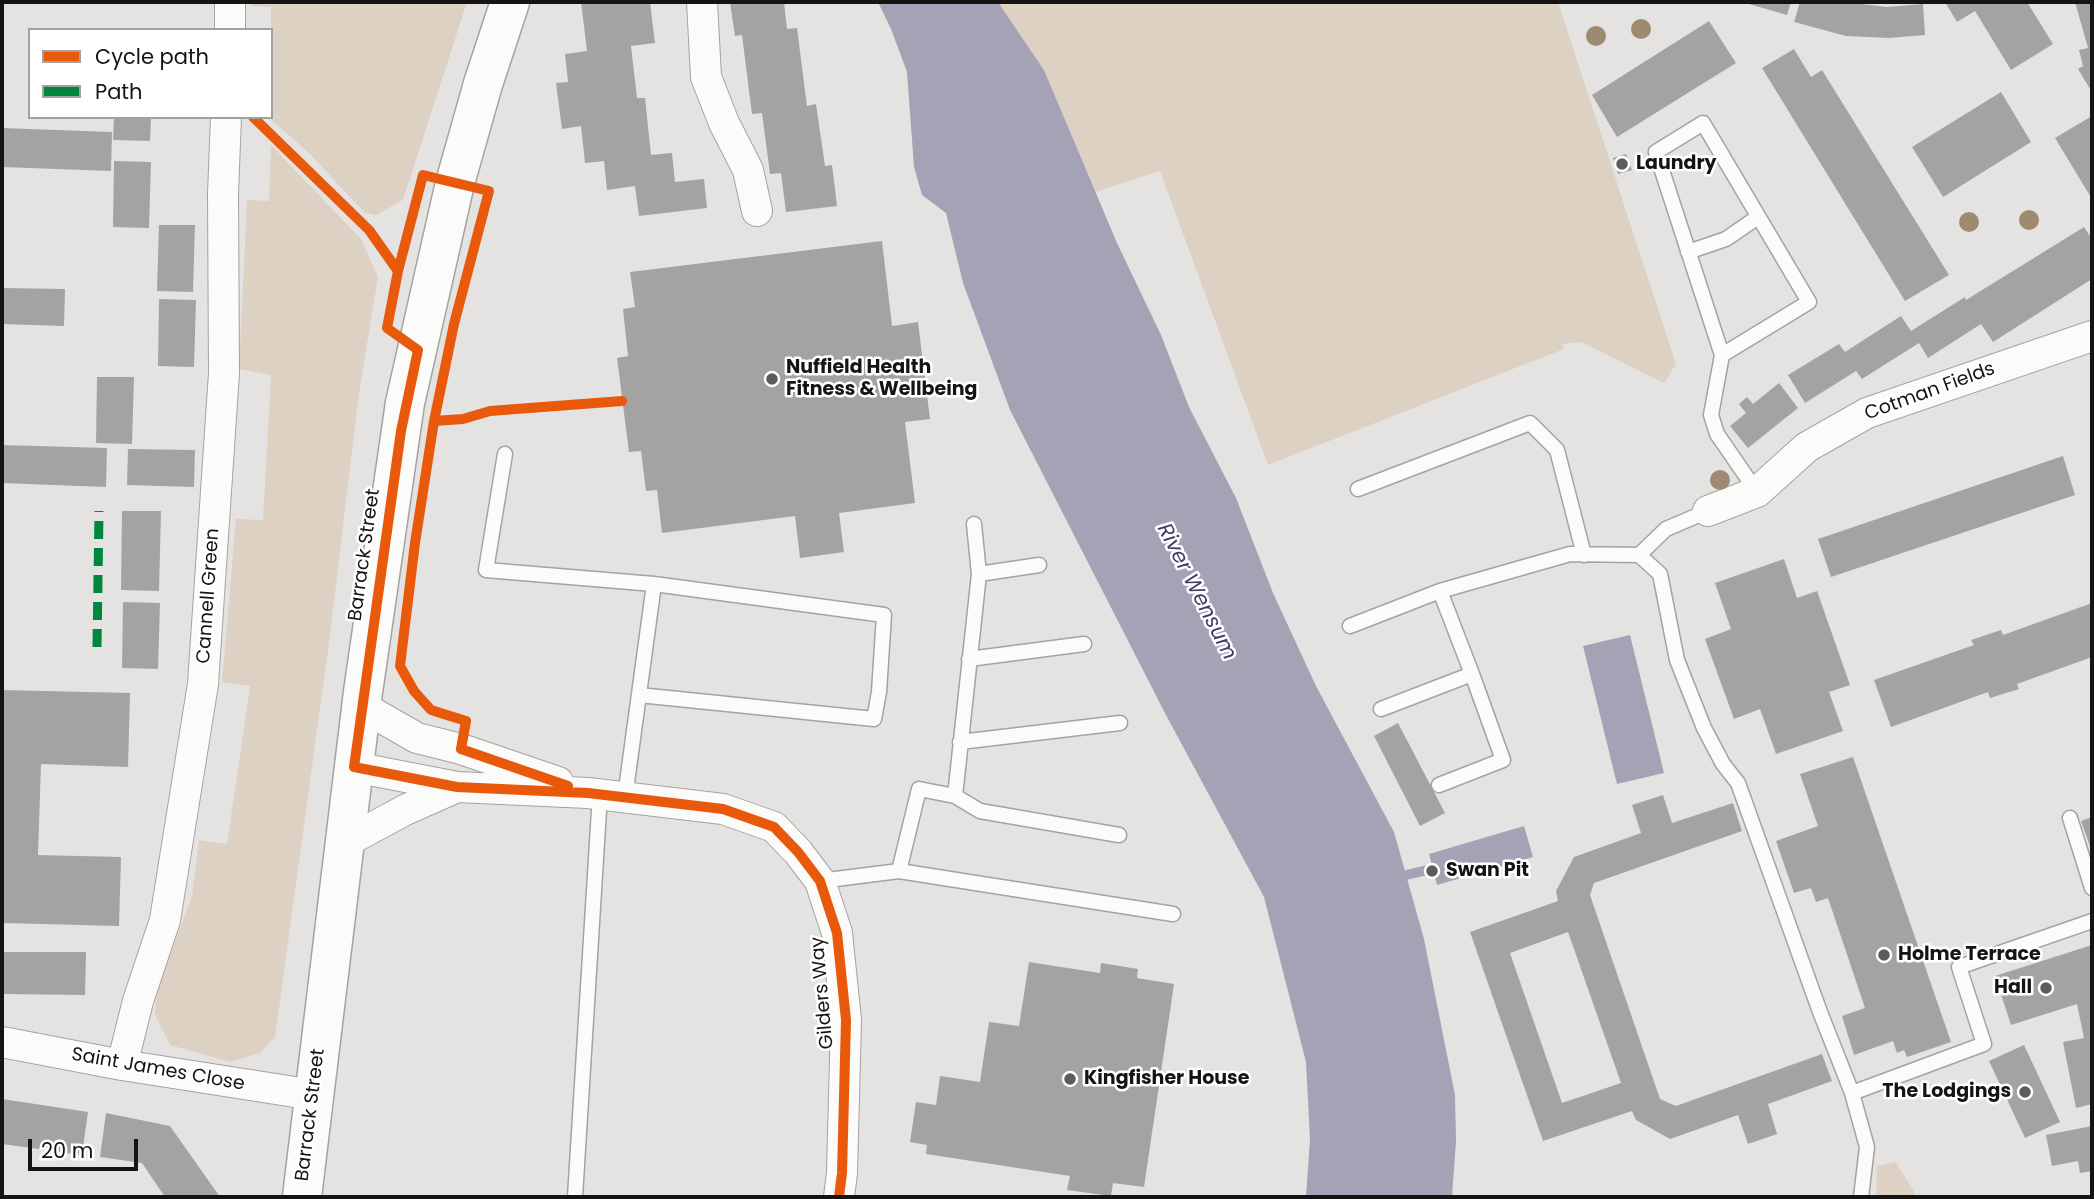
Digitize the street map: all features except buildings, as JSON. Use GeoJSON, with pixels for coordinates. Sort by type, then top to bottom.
{"type":"FeatureCollection","features":[{"type":"Feature","properties":{"kind":"main road","name":"Barrack Street"},"geometry":{"type":"LineString","coordinates":[[302,1197],[344,843],[405,403],[455,183],[510,2]]}},
{"type":"Feature","properties":{"kind":"street"},"geometry":{"type":"LineString","coordinates":[[230,2],[230,28]]}},
{"type":"Feature","properties":{"kind":"street"},"geometry":{"type":"LineString","coordinates":[[702,2],[706,77],[724,123],[748,170],[757,211]]}},
{"type":"Feature","properties":{"kind":"street","name":"Cannell Green"},"geometry":{"type":"LineString","coordinates":[[122,1065],[138,1001],[165,920],[203,684],[224,373],[223,194],[226,119]]}},
{"type":"Feature","properties":{"kind":"street","name":"Cotman Fields"},"geometry":{"type":"LineString","coordinates":[[1708,511],[1757,492],[1807,447],[1867,413],[2092,336]]}},
{"type":"Feature","properties":{"kind":"street","name":"Gilders Way"},"geometry":{"type":"LineString","coordinates":[[362,706],[417,738],[605,794]]}},
{"type":"Feature","properties":{"kind":"street","name":"Gilders Way"},"geometry":{"type":"LineString","coordinates":[[354,767],[457,788],[605,794],[723,809],[774,827],[820,881],[837,933],[846,1020],[839,1197]]}},
{"type":"Feature","properties":{"kind":"street","name":"Gilders Way"},"geometry":{"type":"LineString","coordinates":[[344,843],[405,810],[457,788]]}},
{"type":"Feature","properties":{"kind":"street","name":"Saint James Close"},"geometry":{"type":"LineString","coordinates":[[2,1042],[122,1065],[314,1095]]}},
{"type":"Feature","properties":{"kind":"lane"},"geometry":{"type":"LineString","coordinates":[[1723,355],[1809,302],[1703,123],[1656,152],[1723,355],[1711,415],[1717,434],[1757,492]]}},
{"type":"Feature","properties":{"kind":"lane"},"geometry":{"type":"LineString","coordinates":[[1688,252],[1726,239],[1759,217]]}},
{"type":"Feature","properties":{"kind":"lane"},"geometry":{"type":"LineString","coordinates":[[1358,489],[1530,423],[1557,450],[1584,555]]}},
{"type":"Feature","properties":{"kind":"lane"},"geometry":{"type":"LineString","coordinates":[[505,454],[486,570],[654,584],[884,615],[874,719],[639,695]]}},
{"type":"Feature","properties":{"kind":"lane"},"geometry":{"type":"LineString","coordinates":[[1639,555],[1666,529],[1708,511]]}},
{"type":"Feature","properties":{"kind":"lane"},"geometry":{"type":"LineString","coordinates":[[955,796],[979,574],[974,524]]}},
{"type":"Feature","properties":{"kind":"lane"},"geometry":{"type":"LineString","coordinates":[[1350,626],[1440,591],[1570,554],[1639,555],[1660,574],[1677,660],[1704,728],[1723,764],[1738,783],[1819,1012],[1852,1093],[1867,1147],[1861,1197]]}},
{"type":"Feature","properties":{"kind":"lane"},"geometry":{"type":"LineString","coordinates":[[979,574],[1039,565]]}},
{"type":"Feature","properties":{"kind":"lane"},"geometry":{"type":"LineString","coordinates":[[575,1197],[605,794],[639,695],[654,584]]}},
{"type":"Feature","properties":{"kind":"lane"},"geometry":{"type":"LineString","coordinates":[[1439,785],[1503,760],[1440,591]]}},
{"type":"Feature","properties":{"kind":"lane"},"geometry":{"type":"LineString","coordinates":[[970,659],[1084,644]]}},
{"type":"Feature","properties":{"kind":"lane"},"geometry":{"type":"LineString","coordinates":[[1381,709],[1472,674]]}},
{"type":"Feature","properties":{"kind":"lane"},"geometry":{"type":"LineString","coordinates":[[960,742],[1120,723]]}},
{"type":"Feature","properties":{"kind":"lane"},"geometry":{"type":"LineString","coordinates":[[898,872],[919,789],[955,796],[980,811],[1119,835]]}},
{"type":"Feature","properties":{"kind":"lane"},"geometry":{"type":"LineString","coordinates":[[2070,818],[2092,888]]}},
{"type":"Feature","properties":{"kind":"lane"},"geometry":{"type":"LineString","coordinates":[[820,881],[898,872],[1173,914]]}},
{"type":"Feature","properties":{"kind":"lane"},"geometry":{"type":"LineString","coordinates":[[1852,1093],[1984,1044],[1959,967],[2092,921]]}},
{"type":"Feature","properties":{"kind":"shaded area"},"geometry":{"type":"Polygon","coordinates":[[[251,2],[467,2],[403,200],[376,215],[365,213],[309,153],[270,119],[273,119],[271,7],[251,6],[251,2]]]}},
{"type":"Feature","properties":{"kind":"shaded area"},"geometry":{"type":"Polygon","coordinates":[[[998,2],[1558,2],[1676,364],[1664,383],[1581,342],[1563,344],[1564,349],[1268,465],[1160,171],[1095,192],[1044,70],[998,2]]]}},
{"type":"Feature","properties":{"kind":"shaded area"},"geometry":{"type":"Polygon","coordinates":[[[271,145],[361,239],[378,277],[359,393],[329,643],[275,1037],[260,1053],[230,1062],[170,1045],[155,1015],[156,993],[192,896],[199,840],[227,844],[250,686],[222,682],[236,519],[263,520],[271,375],[239,369],[247,200],[269,201],[271,145]]]}},
{"type":"Feature","properties":{"kind":"shaded area"},"geometry":{"type":"Polygon","coordinates":[[[1896,1162],[1917,1197],[1876,1197],[1877,1166],[1896,1162]]]}},
{"type":"Feature","properties":{"kind":"water","name":"River Wensum"},"geometry":{"type":"Polygon","coordinates":[[[878,2],[998,2],[1044,70],[1117,243],[1161,335],[1189,407],[1236,498],[1273,593],[1316,686],[1394,832],[1424,939],[1455,1095],[1456,1141],[1452,1197],[1306,1197],[1310,1139],[1306,1062],[1264,897],[1167,717],[1010,410],[963,283],[946,213],[922,195],[914,167],[907,72],[878,2]]]}},
{"type":"Feature","properties":{"kind":"water"},"geometry":{"type":"Polygon","coordinates":[[[1630,635],[1664,773],[1617,784],[1583,646],[1630,635]]]}},
{"type":"Feature","properties":{"kind":"water","name":"Swan Pit"},"geometry":{"type":"Polygon","coordinates":[[[1524,826],[1533,857],[1437,885],[1429,854],[1524,826]]]}},
{"type":"Feature","properties":{"kind":"waterway"},"geometry":{"type":"LineString","coordinates":[[1406,875],[1432,869]]}},
{"type":"Feature","properties":{"kind":"marked path"},"geometry":{"type":"LineString","coordinates":[[97,647],[99,511]]}},
{"type":"Feature","properties":{"kind":"cycle path"},"geometry":{"type":"LineString","coordinates":[[255,119],[369,230],[398,271],[387,328],[418,350],[401,431],[354,767],[457,787],[588,793],[723,809],[774,827],[820,881],[837,933],[846,1020],[839,1197]]}},
{"type":"Feature","properties":{"kind":"cycle path"},"geometry":{"type":"LineString","coordinates":[[398,271],[423,175],[489,191],[454,324],[434,421],[400,666],[414,691],[431,710],[466,721],[461,749],[568,786]]}},
{"type":"Feature","properties":{"kind":"cycle path"},"geometry":{"type":"LineString","coordinates":[[434,421],[463,419],[490,411],[622,401]]}},
{"type":"Feature","properties":{"kind":"place","name":"Laundry"},"geometry":{"type":"Point","coordinates":[1622,164]}},
{"type":"Feature","properties":{"kind":"place","name":"Nuffield Health Fitness & Wellbeing"},"geometry":{"type":"Point","coordinates":[772,379]}},
{"type":"Feature","properties":{"kind":"place","name":"Swan Pit"},"geometry":{"type":"Point","coordinates":[1432,871]}},
{"type":"Feature","properties":{"kind":"place","name":"Holme Terrace"},"geometry":{"type":"Point","coordinates":[1884,955]}},
{"type":"Feature","properties":{"kind":"place","name":"Hall"},"geometry":{"type":"Point","coordinates":[2046,988]}},
{"type":"Feature","properties":{"kind":"place","name":"Kingfisher House"},"geometry":{"type":"Point","coordinates":[1070,1079]}},
{"type":"Feature","properties":{"kind":"place","name":"The Lodgings"},"geometry":{"type":"Point","coordinates":[2025,1092]}}]}
